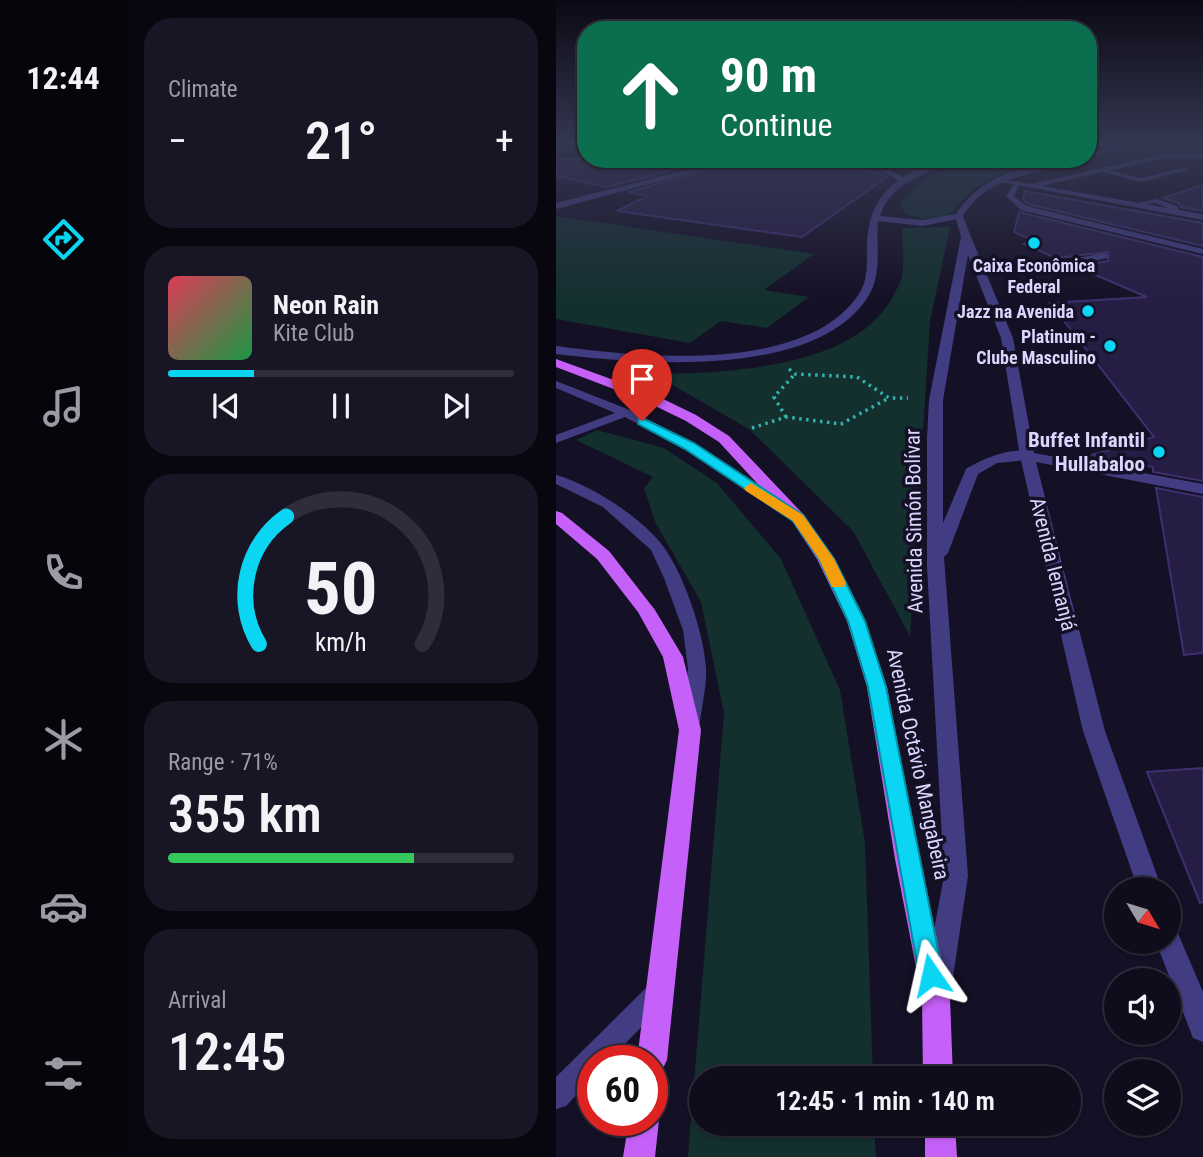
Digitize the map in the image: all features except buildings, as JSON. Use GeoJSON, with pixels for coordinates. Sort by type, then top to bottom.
{"type":"FeatureCollection","features":[{"type":"Feature","properties":{"kind":"main road","name":"Avenida Octávio Mangabeira"},"geometry":{"type":"LineString","coordinates":[[556,363],[650,398],[691,418],[724,439],[798,518],[826,559],[856,621],[877,687],[936,998],[938,1066]]}},
{"type":"Feature","properties":{"kind":"main road"},"geometry":{"type":"LineString","coordinates":[[556,516],[603,555],[646,610],[673,657],[690,730],[654,1045]]}},
{"type":"Feature","properties":{"kind":"main road"},"geometry":{"type":"LineString","coordinates":[[639,1157],[642,1136]]}},
{"type":"Feature","properties":{"kind":"main road"},"geometry":{"type":"LineString","coordinates":[[940,1136],[940,1157]]}},
{"type":"Feature","properties":{"kind":"street"},"geometry":{"type":"LineString","coordinates":[[556,206],[591,197]]}},
{"type":"Feature","properties":{"kind":"street"},"geometry":{"type":"LineString","coordinates":[[556,350],[607,357],[721,357],[774,348],[832,327],[854,310],[872,275],[874,218],[884,197]]}},
{"type":"Feature","properties":{"kind":"street"},"geometry":{"type":"LineString","coordinates":[[874,218],[923,223],[960,216],[971,200],[977,197]]}},
{"type":"Feature","properties":{"kind":"street"},"geometry":{"type":"LineString","coordinates":[[1096,197],[1202,217]]}},
{"type":"Feature","properties":{"kind":"street","name":"Avenida Simón Bolívar"},"geometry":{"type":"LineString","coordinates":[[936,998],[956,876],[936,566],[934,438],[936,400],[966,237],[960,216]]}},
{"type":"Feature","properties":{"kind":"street","name":"Avenida Iemanjá"},"geometry":{"type":"LineString","coordinates":[[966,237],[1007,338],[1027,456],[1094,731],[1146,877]]}},
{"type":"Feature","properties":{"kind":"street"},"geometry":{"type":"LineString","coordinates":[[936,566],[971,472],[993,459],[1027,456],[1202,489]]}},
{"type":"Feature","properties":{"kind":"street"},"geometry":{"type":"LineString","coordinates":[[1174,954],[1202,1028]]}},
{"type":"Feature","properties":{"kind":"lane"},"geometry":{"type":"LineString","coordinates":[[1011,197],[1024,208],[1202,253]]}},
{"type":"Feature","properties":{"kind":"lane"},"geometry":{"type":"LineString","coordinates":[[978,267],[1068,263],[1104,256]]}},
{"type":"Feature","properties":{"kind":"lane"},"geometry":{"type":"LineString","coordinates":[[556,384],[626,413],[689,446],[798,518]]}},
{"type":"Feature","properties":{"kind":"lane"},"geometry":{"type":"LineString","coordinates":[[556,439],[626,413]]}},
{"type":"Feature","properties":{"kind":"lane"},"geometry":{"type":"LineString","coordinates":[[556,479],[608,504],[632,522],[657,548],[672,578],[691,630],[697,670],[690,730]]}},
{"type":"Feature","properties":{"kind":"lane"},"geometry":{"type":"LineString","coordinates":[[556,1096],[662,989]]}},
{"type":"Feature","properties":{"kind":"path"},"geometry":{"type":"LineString","coordinates":[[774,348],[795,374],[857,377],[889,398],[936,400]]}},
{"type":"Feature","properties":{"kind":"path"},"geometry":{"type":"LineString","coordinates":[[786,417],[774,397],[795,374]]}},
{"type":"Feature","properties":{"kind":"path"},"geometry":{"type":"LineString","coordinates":[[724,439],[786,417],[841,424],[889,398]]}},
{"type":"Feature","properties":{"kind":"green space"},"geometry":{"type":"Polygon","coordinates":[[[907,197],[966,197],[949,216],[922,219],[905,214],[900,204],[907,197]]]}},
{"type":"Feature","properties":{"kind":"green space"},"geometry":{"type":"Polygon","coordinates":[[[556,216],[814,254],[764,290],[809,297],[767,328],[721,321],[690,343],[556,319],[556,216]]]}},
{"type":"Feature","properties":{"kind":"green space"},"geometry":{"type":"Polygon","coordinates":[[[950,227],[930,321],[910,636],[853,531],[749,429],[653,374],[715,372],[786,362],[850,339],[875,320],[900,284],[903,264],[902,228],[950,227]]]}},
{"type":"Feature","properties":{"kind":"green space"},"geometry":{"type":"Polygon","coordinates":[[[597,430],[664,448],[717,483],[781,559],[840,690],[865,843],[873,1066],[695,1066],[724,713],[701,602],[655,522],[644,488],[653,477],[576,440],[597,430]]]}},
{"type":"Feature","properties":{"kind":"green space"},"geometry":{"type":"Polygon","coordinates":[[[690,1136],[875,1136],[876,1157],[688,1157],[690,1136]]]}},
{"type":"Feature","properties":{"kind":"slow traffic"},"geometry":{"type":"LineString","coordinates":[[751,488],[798,518],[826,559],[838,583]]}},
{"type":"Feature","properties":{"kind":"place","name":"Caixa Econômica Federal"},"geometry":{"type":"Point","coordinates":[1034,243]}},
{"type":"Feature","properties":{"kind":"place","name":"Jazz na Avenida"},"geometry":{"type":"Point","coordinates":[1088,311]}},
{"type":"Feature","properties":{"kind":"place","name":"Platinum - Clube Masculino"},"geometry":{"type":"Point","coordinates":[1110,346]}},
{"type":"Feature","properties":{"kind":"place","name":"Buffet Infantil Hullabaloo"},"geometry":{"type":"Point","coordinates":[1159,452]}},
{"type":"Feature","properties":{"kind":"route"},"geometry":{"type":"LineString","coordinates":[[642,421],[689,446],[798,518],[826,559],[856,621],[877,687],[907,859],[931,975]]}}]}
